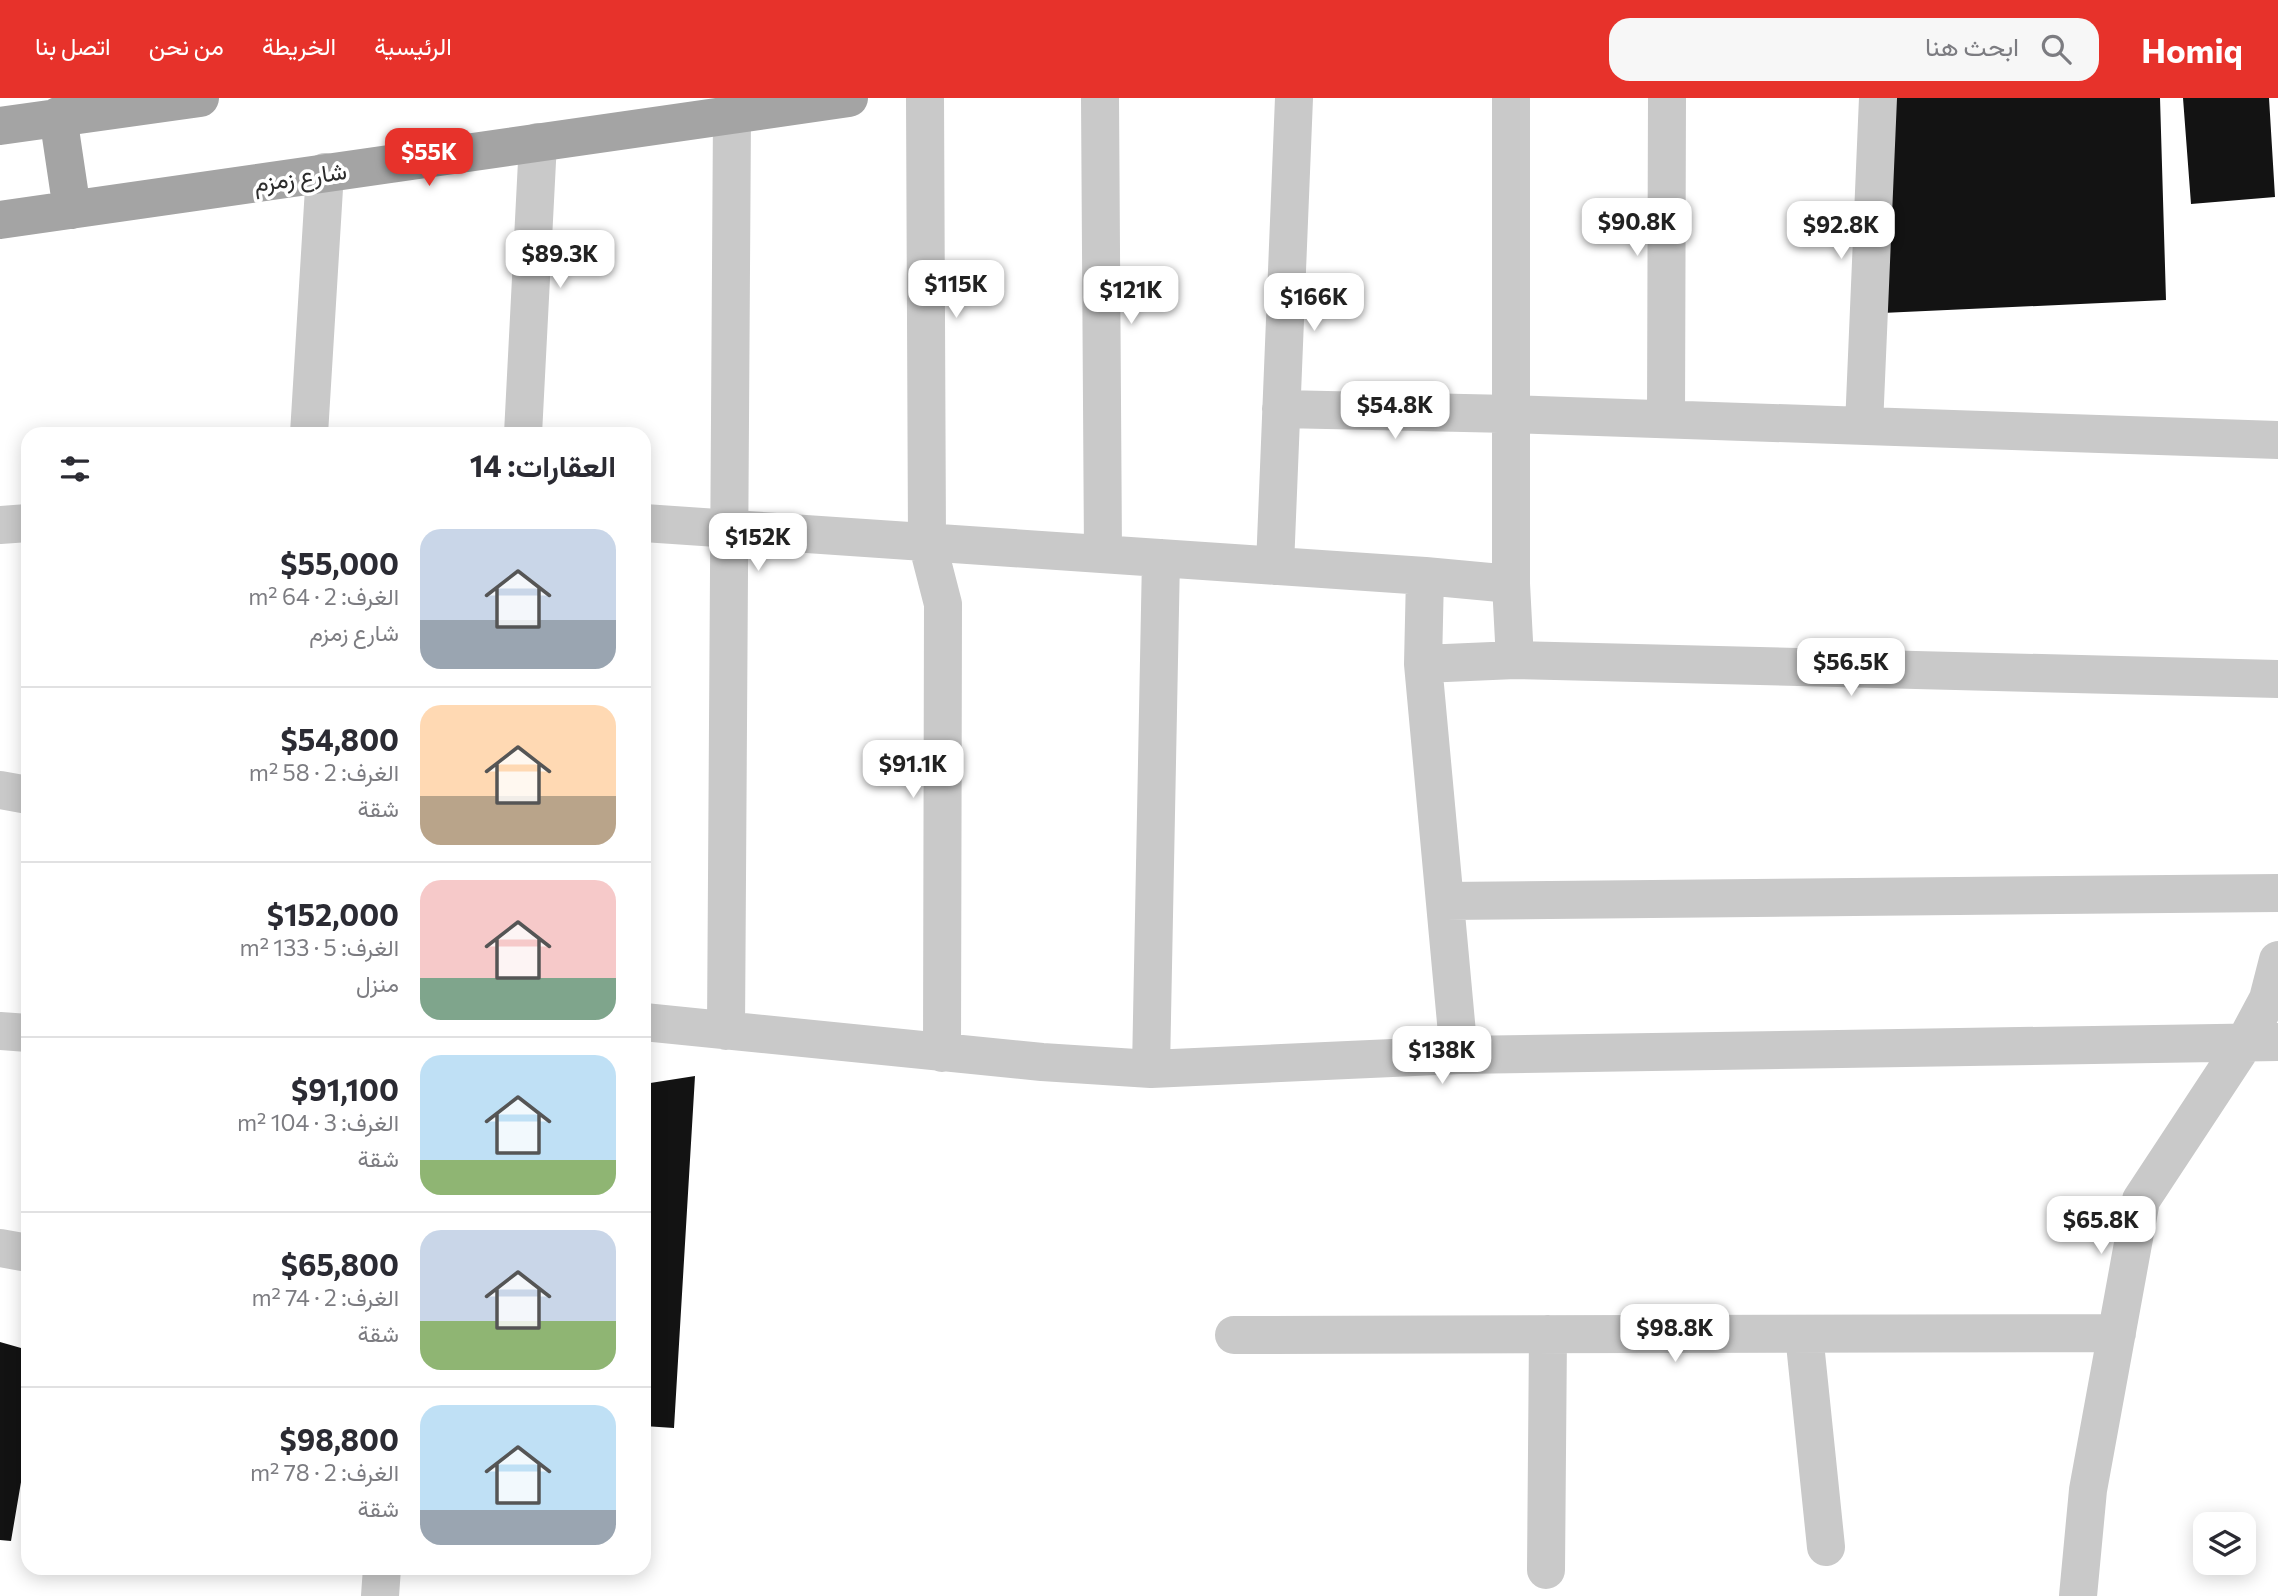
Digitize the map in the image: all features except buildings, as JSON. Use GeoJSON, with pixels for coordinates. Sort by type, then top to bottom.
{"type":"FeatureCollection","features":[{"type":"Feature","properties":{"kind":"main road"},"geometry":{"type":"LineString","coordinates":[[0,126],[200,98]]}},
{"type":"Feature","properties":{"kind":"main road","name":"شارع زمزم"},"geometry":{"type":"LineString","coordinates":[[0,220],[849,98]]}},
{"type":"Feature","properties":{"kind":"main road"},"geometry":{"type":"LineString","coordinates":[[58,116],[72,210]]}},
{"type":"Feature","properties":{"kind":"street"},"geometry":{"type":"LineString","coordinates":[[925,98],[927,542],[943,604],[942,1053]]}},
{"type":"Feature","properties":{"kind":"street"},"geometry":{"type":"LineString","coordinates":[[1100,98],[1103,554]]}},
{"type":"Feature","properties":{"kind":"street"},"geometry":{"type":"LineString","coordinates":[[1275,566],[1294,98]]}},
{"type":"Feature","properties":{"kind":"street"},"geometry":{"type":"LineString","coordinates":[[1511,98],[1511,584],[1515,660]]}},
{"type":"Feature","properties":{"kind":"street"},"geometry":{"type":"LineString","coordinates":[[1666,419],[1667,98]]}},
{"type":"Feature","properties":{"kind":"street"},"geometry":{"type":"LineString","coordinates":[[1864,426],[1878,98]]}},
{"type":"Feature","properties":{"kind":"street"},"geometry":{"type":"LineString","coordinates":[[726,1031],[732,115]]}},
{"type":"Feature","properties":{"kind":"street"},"geometry":{"type":"LineString","coordinates":[[523,427],[538,142]]}},
{"type":"Feature","properties":{"kind":"street"},"geometry":{"type":"LineString","coordinates":[[309,427],[325,172]]}},
{"type":"Feature","properties":{"kind":"street"},"geometry":{"type":"LineString","coordinates":[[1281,410],[1510,414],[2278,440]]}},
{"type":"Feature","properties":{"kind":"street"},"geometry":{"type":"LineString","coordinates":[[651,523],[1511,584]]}},
{"type":"Feature","properties":{"kind":"street"},"geometry":{"type":"LineString","coordinates":[[0,525],[21,524]]}},
{"type":"Feature","properties":{"kind":"street"},"geometry":{"type":"LineString","coordinates":[[1151,1069],[1161,558]]}},
{"type":"Feature","properties":{"kind":"street"},"geometry":{"type":"LineString","coordinates":[[1425,576],[1423,664],[1459,1055]]}},
{"type":"Feature","properties":{"kind":"street"},"geometry":{"type":"LineString","coordinates":[[1423,664],[1515,660],[2278,679]]}},
{"type":"Feature","properties":{"kind":"street"},"geometry":{"type":"LineString","coordinates":[[0,790],[21,794]]}},
{"type":"Feature","properties":{"kind":"street"},"geometry":{"type":"LineString","coordinates":[[1445,901],[2278,893]]}},
{"type":"Feature","properties":{"kind":"street"},"geometry":{"type":"LineString","coordinates":[[2078,1596],[2088,1490],[2141,1200],[2262,1042],[2268,999],[2278,960]]}},
{"type":"Feature","properties":{"kind":"street"},"geometry":{"type":"LineString","coordinates":[[651,1023],[942,1053],[1151,1069],[1459,1055],[2262,1042]]}},
{"type":"Feature","properties":{"kind":"street"},"geometry":{"type":"LineString","coordinates":[[0,1031],[21,1032]]}},
{"type":"Feature","properties":{"kind":"street"},"geometry":{"type":"LineString","coordinates":[[0,1248],[21,1252]]}},
{"type":"Feature","properties":{"kind":"street"},"geometry":{"type":"LineString","coordinates":[[1234,1335],[2117,1333]]}},
{"type":"Feature","properties":{"kind":"street"},"geometry":{"type":"LineString","coordinates":[[1546,1570],[1548,1334]]}},
{"type":"Feature","properties":{"kind":"street"},"geometry":{"type":"LineString","coordinates":[[1804,1334],[1826,1547]]}},
{"type":"Feature","properties":{"kind":"street"},"geometry":{"type":"LineString","coordinates":[[380,1596],[382,1575]]}}]}
